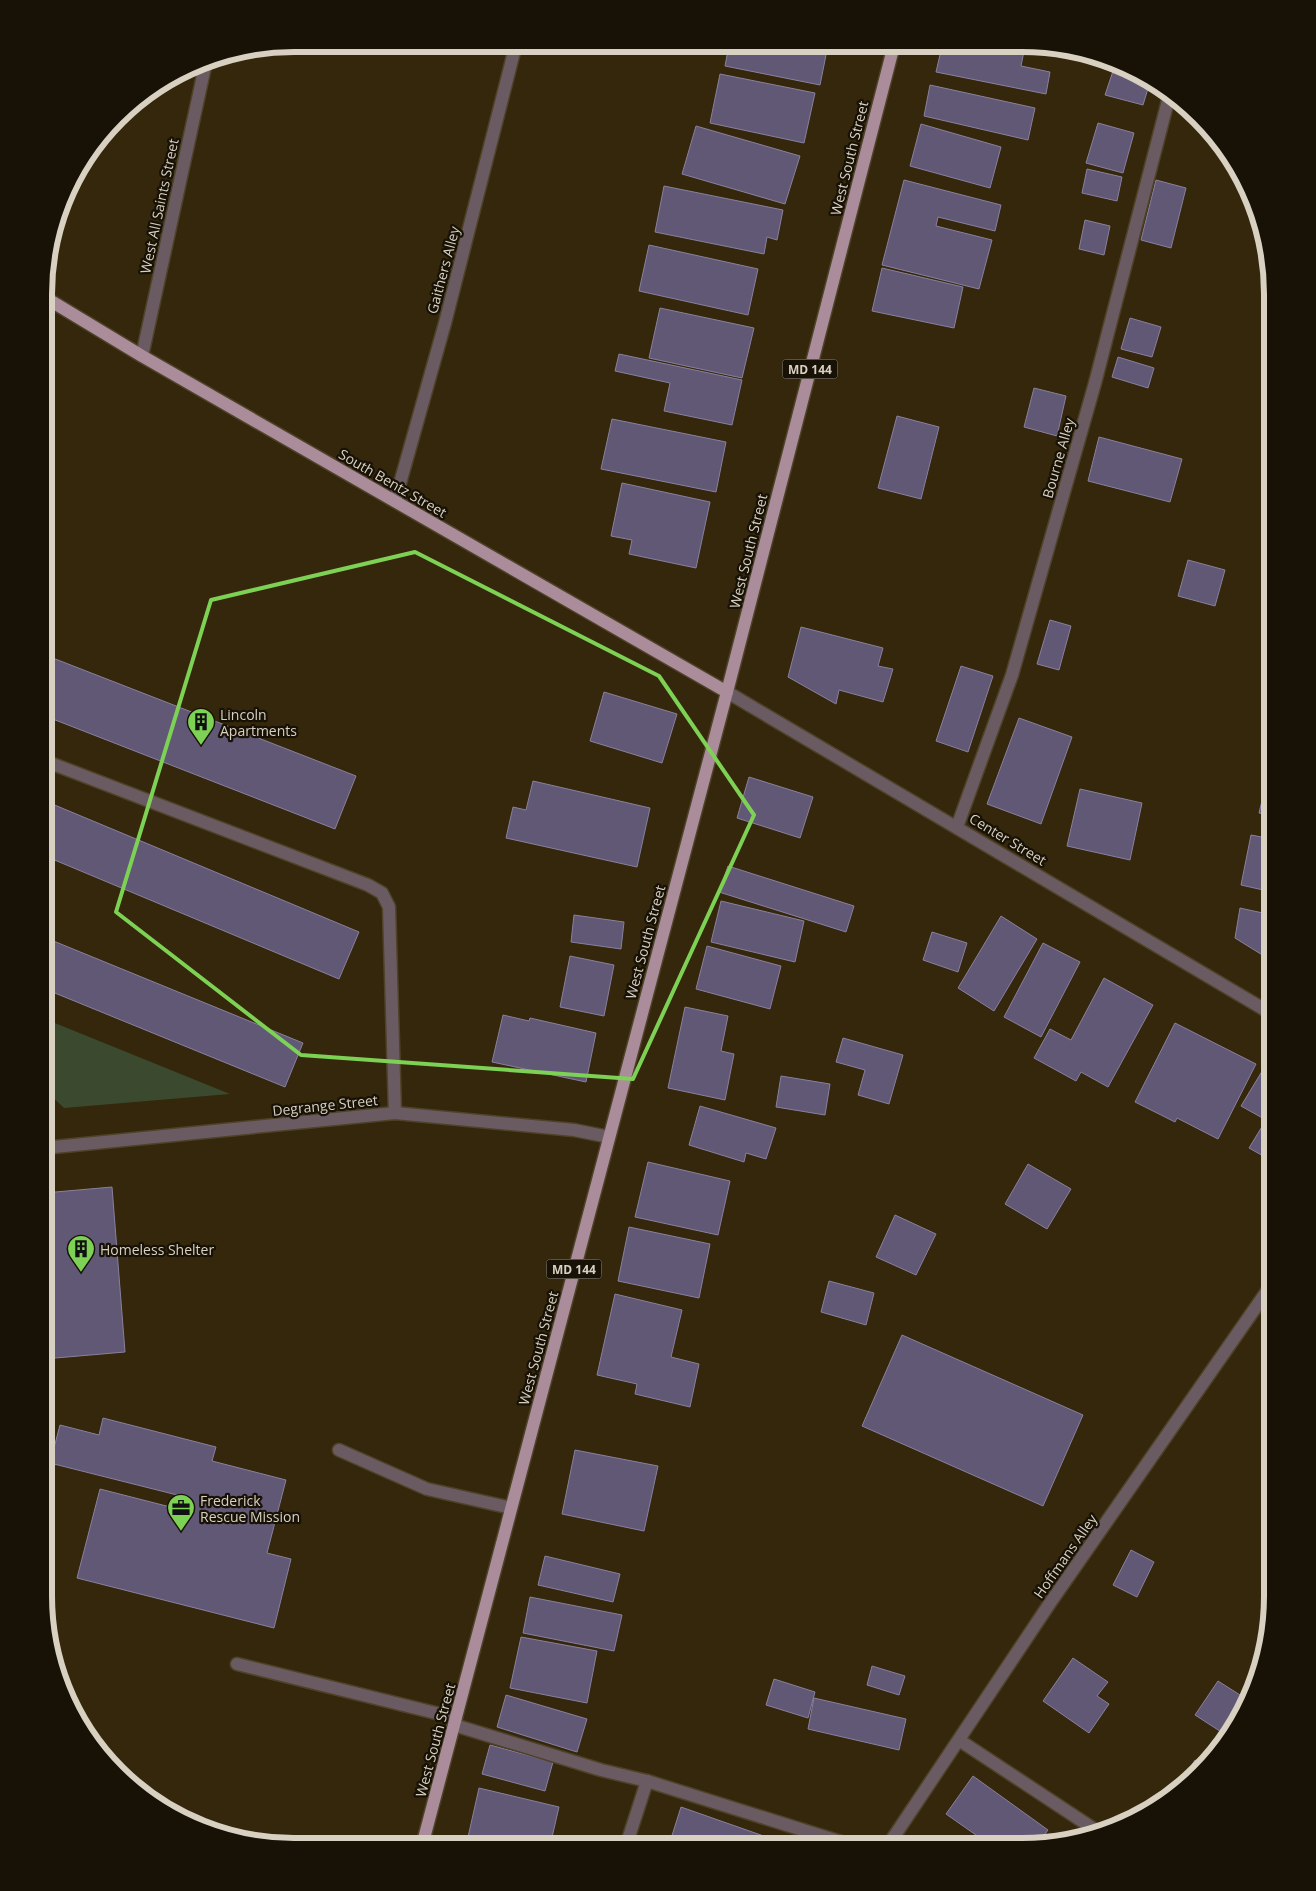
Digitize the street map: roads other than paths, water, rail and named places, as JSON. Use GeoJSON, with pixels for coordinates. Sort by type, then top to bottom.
{"type":"FeatureCollection","features":[{"type":"Feature","properties":{"kind":"main road","name":"West South Street"},"geometry":{"type":"LineString","coordinates":[[424,1838],[727,692],[892,52]]}},
{"type":"Feature","properties":{"kind":"main road","name":"South Bentz Street"},"geometry":{"type":"LineString","coordinates":[[52,302],[142,356],[727,692]]}},
{"type":"Feature","properties":{"kind":"street","name":"Gaithers Alley"},"geometry":{"type":"LineString","coordinates":[[395,501],[445,323],[514,52]]}},
{"type":"Feature","properties":{"kind":"street","name":"West All Saints Street"},"geometry":{"type":"LineString","coordinates":[[142,356],[204,70]]}},
{"type":"Feature","properties":{"kind":"street","name":"Bourne Alley"},"geometry":{"type":"LineString","coordinates":[[957,827],[1012,675],[1095,383],[1168,102]]}},
{"type":"Feature","properties":{"kind":"street","name":"Center Street"},"geometry":{"type":"LineString","coordinates":[[727,692],[1264,1009]]}},
{"type":"Feature","properties":{"kind":"street"},"geometry":{"type":"LineString","coordinates":[[52,764],[368,885],[382,893],[389,907],[395,1113]]}},
{"type":"Feature","properties":{"kind":"street","name":"Degrange Street"},"geometry":{"type":"LineString","coordinates":[[52,1147],[395,1113],[574,1130],[609,1137]]}},
{"type":"Feature","properties":{"kind":"street","name":"Hoffmans Alley"},"geometry":{"type":"LineString","coordinates":[[893,1838],[1050,1603],[1264,1295]]}},
{"type":"Feature","properties":{"kind":"street"},"geometry":{"type":"LineString","coordinates":[[339,1450],[428,1489],[511,1508]]}},
{"type":"Feature","properties":{"kind":"street"},"geometry":{"type":"LineString","coordinates":[[237,1664],[455,1721],[601,1770],[647,1782],[828,1838]]}},
{"type":"Feature","properties":{"kind":"street"},"geometry":{"type":"LineString","coordinates":[[959,1740],[1091,1828]]}},
{"type":"Feature","properties":{"kind":"street"},"geometry":{"type":"LineString","coordinates":[[629,1838],[647,1782]]}},
{"type":"Feature","properties":{"kind":"place","name":"Lincoln Apartments"},"geometry":{"type":"Point","coordinates":[201,746]}},
{"type":"Feature","properties":{"kind":"place","name":"Homeless Shelter"},"geometry":{"type":"Point","coordinates":[81,1273]}},
{"type":"Feature","properties":{"kind":"place","name":"Frederick Rescue Mission"},"geometry":{"type":"Point","coordinates":[181,1532]}}]}
